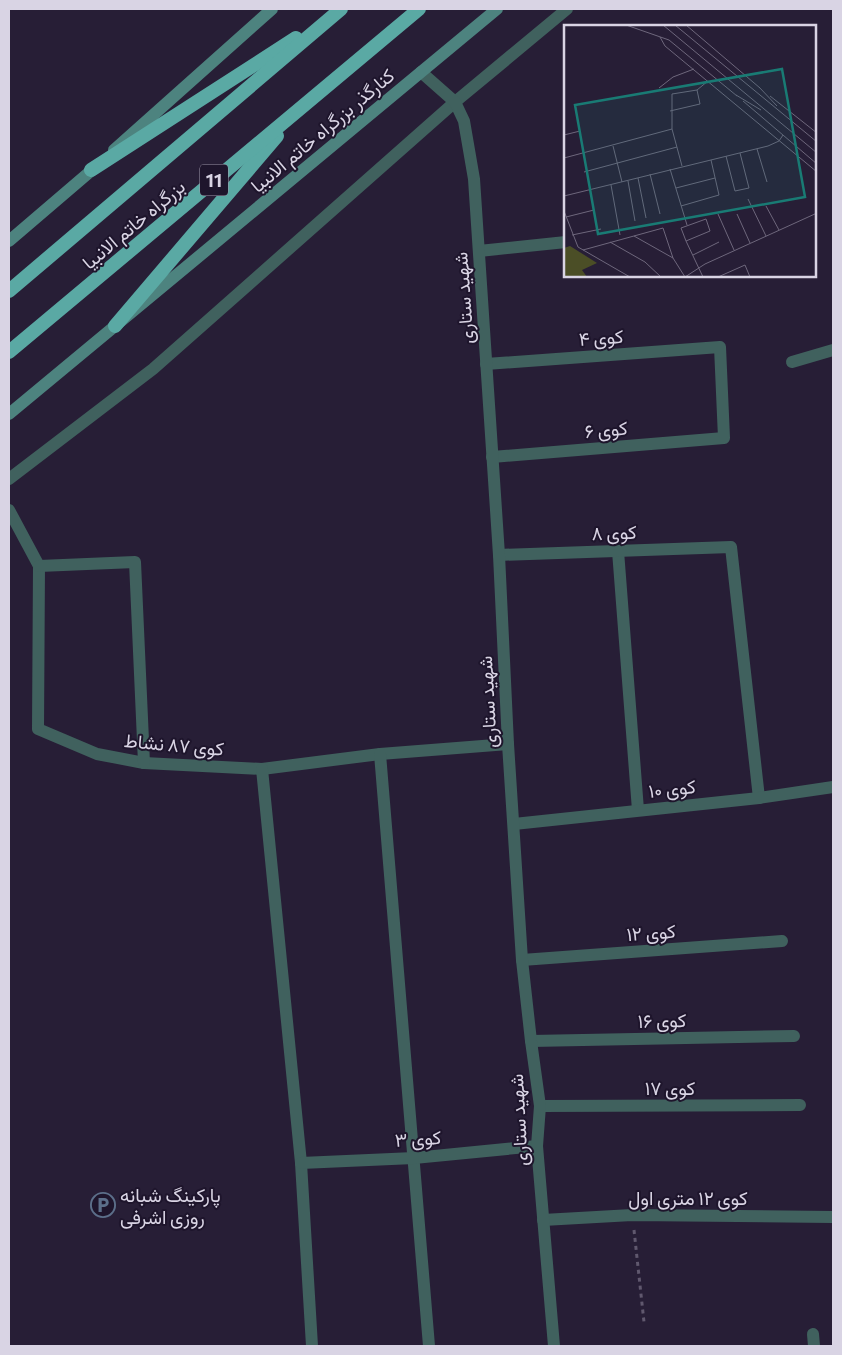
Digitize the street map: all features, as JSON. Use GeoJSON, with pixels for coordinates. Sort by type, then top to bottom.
{"type":"FeatureCollection","features":[{"type":"Feature","properties":{"kind":"highway"},"geometry":{"type":"LineString","coordinates":[[92,170],[341,9]]}},
{"type":"Feature","properties":{"kind":"highway","name":"بزرگراه خاتم الانبیا"},"geometry":{"type":"LineString","coordinates":[[9,291],[341,9]]}},
{"type":"Feature","properties":{"kind":"highway","name":"بزرگراه خاتم الانبیا"},"geometry":{"type":"LineString","coordinates":[[9,352],[419,9]]}},
{"type":"Feature","properties":{"kind":"highway"},"geometry":{"type":"LineString","coordinates":[[115,326],[302,106]]}},
{"type":"Feature","properties":{"kind":"main road"},"geometry":{"type":"LineString","coordinates":[[9,241],[92,170],[272,9]]}},
{"type":"Feature","properties":{"kind":"main road","name":"کنارگذر بزرگراه خاتم الانبیا"},"geometry":{"type":"LineString","coordinates":[[9,414],[497,9]]}},
{"type":"Feature","properties":{"kind":"street"},"geometry":{"type":"LineString","coordinates":[[9,479],[153,369],[455,102],[566,9]]}},
{"type":"Feature","properties":{"kind":"street","name":"شهید ستاری"},"geometry":{"type":"LineString","coordinates":[[422,72],[455,102],[464,121],[474,179],[499,555],[508,744],[522,960],[540,1106],[537,1146],[554,1346]]}},
{"type":"Feature","properties":{"kind":"street"},"geometry":{"type":"LineString","coordinates":[[479,250],[564,242]]}},
{"type":"Feature","properties":{"kind":"street","name":"کوی ۴"},"geometry":{"type":"LineString","coordinates":[[486,364],[720,347],[724,438]]}},
{"type":"Feature","properties":{"kind":"street"},"geometry":{"type":"LineString","coordinates":[[792,362],[833,350]]}},
{"type":"Feature","properties":{"kind":"street","name":"کوی ۶"},"geometry":{"type":"LineString","coordinates":[[492,457],[724,438]]}},
{"type":"Feature","properties":{"kind":"street","name":"کوی ۸۷ نشاط"},"geometry":{"type":"LineString","coordinates":[[9,510],[39,566],[38,729],[98,754],[144,763],[262,769],[380,754],[508,744]]}},
{"type":"Feature","properties":{"kind":"street","name":"کوی ۸"},"geometry":{"type":"LineString","coordinates":[[499,555],[731,547],[759,798]]}},
{"type":"Feature","properties":{"kind":"street"},"geometry":{"type":"LineString","coordinates":[[618,551],[638,810]]}},
{"type":"Feature","properties":{"kind":"street"},"geometry":{"type":"LineString","coordinates":[[39,566],[135,562],[144,763]]}},
{"type":"Feature","properties":{"kind":"street"},"geometry":{"type":"LineString","coordinates":[[380,754],[429,1346]]}},
{"type":"Feature","properties":{"kind":"street"},"geometry":{"type":"LineString","coordinates":[[262,769],[301,1163],[312,1346]]}},
{"type":"Feature","properties":{"kind":"street","name":"کوی ۱۰"},"geometry":{"type":"LineString","coordinates":[[514,824],[759,798],[833,787]]}},
{"type":"Feature","properties":{"kind":"street","name":"کوی ۱۲"},"geometry":{"type":"LineString","coordinates":[[522,960],[782,941]]}},
{"type":"Feature","properties":{"kind":"street","name":"کوی ۱۶"},"geometry":{"type":"LineString","coordinates":[[531,1041],[794,1036]]}},
{"type":"Feature","properties":{"kind":"street","name":"کوی ۱۷"},"geometry":{"type":"LineString","coordinates":[[540,1106],[800,1105]]}},
{"type":"Feature","properties":{"kind":"street","name":"کوی ۳"},"geometry":{"type":"LineString","coordinates":[[301,1163],[414,1158],[537,1146]]}},
{"type":"Feature","properties":{"kind":"street","name":"کوی ۱۲ متری اول"},"geometry":{"type":"LineString","coordinates":[[543,1220],[632,1215],[833,1217]]}},
{"type":"Feature","properties":{"kind":"path"},"geometry":{"type":"LineString","coordinates":[[632,1215],[644,1322]]}},
{"type":"Feature","properties":{"kind":"place","name":"پارکینگ شبانه روزی اشرفی"},"geometry":{"type":"Point","coordinates":[103,1205]}}]}
